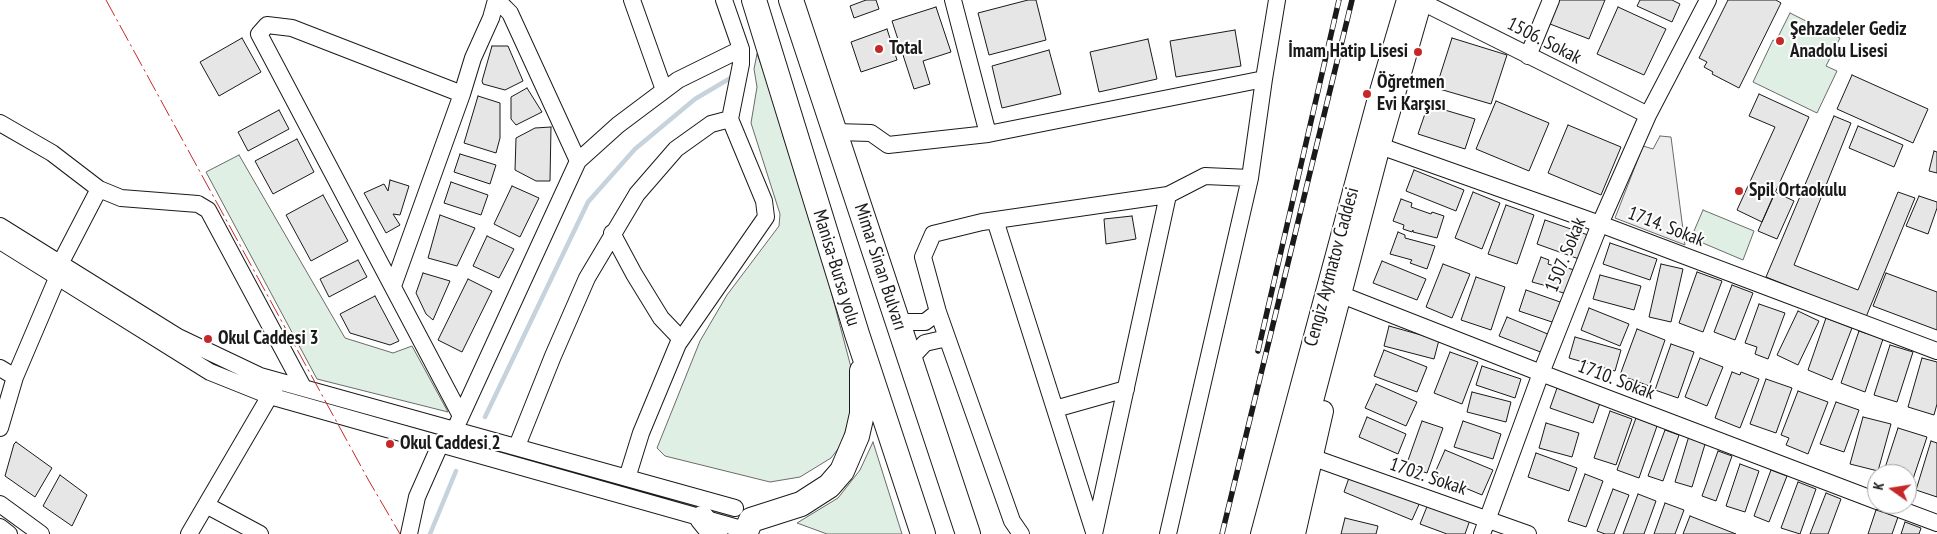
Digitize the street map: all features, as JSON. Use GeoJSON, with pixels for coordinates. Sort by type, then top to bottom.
{"type":"FeatureCollection","features":[{"type":"Feature","properties":{"kind":"highway","name":"Manisa-Bursa yolu"},"geometry":{"type":"LineString","coordinates":[[754,0],[857,334],[923,534]]}},
{"type":"Feature","properties":{"kind":"highway","name":"Mimar Sinan Bulvarı"},"geometry":{"type":"LineString","coordinates":[[791,0],[968,534]]}},
{"type":"Feature","properties":{"kind":"highway"},"geometry":{"type":"LineString","coordinates":[[750,527],[775,513],[801,504],[829,486],[842,471],[850,454],[862,414],[863,380],[857,334]]}},
{"type":"Feature","properties":{"kind":"highway"},"geometry":{"type":"LineString","coordinates":[[955,496],[984,534]]}},
{"type":"Feature","properties":{"kind":"main road","name":"Cengiz Aytmatov Caddesi"},"geometry":{"type":"LineString","coordinates":[[1278,534],[1342,295],[1417,1]]}},
{"type":"Feature","properties":{"kind":"main road","name":"Cengiz Aytmatov Caddesi"},"geometry":{"type":"LineString","coordinates":[[1261,534],[1378,98],[1417,1]]}},
{"type":"Feature","properties":{"kind":"main road"},"geometry":{"type":"LineString","coordinates":[[1295,534],[1314,458],[1325,398],[1333,329]]}},
{"type":"Feature","properties":{"kind":"street"},"geometry":{"type":"LineString","coordinates":[[392,286],[462,94],[473,58],[491,18],[496,0],[510,13],[578,162]]}},
{"type":"Feature","properties":{"kind":"street"},"geometry":{"type":"LineString","coordinates":[[632,0],[664,90]]}},
{"type":"Feature","properties":{"kind":"street"},"geometry":{"type":"LineString","coordinates":[[627,478],[641,432],[681,339],[766,217],[764,200],[730,120],[741,64],[741,49],[724,0]]}},
{"type":"Feature","properties":{"kind":"street"},"geometry":{"type":"LineString","coordinates":[[953,0],[988,134]]}},
{"type":"Feature","properties":{"kind":"street"},"geometry":{"type":"LineString","coordinates":[[1168,534],[1250,178],[1277,0]]}},
{"type":"Feature","properties":{"kind":"street"},"geometry":{"type":"LineString","coordinates":[[1528,56],[1551,0]]}},
{"type":"Feature","properties":{"kind":"street","name":"1507. Sokak"},"geometry":{"type":"LineString","coordinates":[[1485,527],[1541,373],[1600,224],[1648,115],[1708,0]]}},
{"type":"Feature","properties":{"kind":"street","name":"1506. Sokak"},"geometry":{"type":"LineString","coordinates":[[1417,1],[1648,115]]}},
{"type":"Feature","properties":{"kind":"street"},"geometry":{"type":"LineString","coordinates":[[458,422],[392,286],[259,34],[267,25],[292,28],[462,94]]}},
{"type":"Feature","properties":{"kind":"street"},"geometry":{"type":"LineString","coordinates":[[409,534],[417,497],[440,445],[458,422],[578,162],[618,125],[678,80],[741,49]]}},
{"type":"Feature","properties":{"kind":"street"},"geometry":{"type":"LineString","coordinates":[[835,132],[871,133],[888,145],[988,134],[1264,79]]}},
{"type":"Feature","properties":{"kind":"street"},"geometry":{"type":"LineString","coordinates":[[517,446],[587,278],[612,233],[637,194],[676,149],[711,124],[730,120]]}},
{"type":"Feature","properties":{"kind":"street"},"geometry":{"type":"LineString","coordinates":[[0,123],[52,154],[98,189],[121,198],[198,204],[208,210],[303,388]]}},
{"type":"Feature","properties":{"kind":"street","name":"1714. Sokak"},"geometry":{"type":"LineString","coordinates":[[1380,146],[1600,224],[1937,351]]}},
{"type":"Feature","properties":{"kind":"street"},"geometry":{"type":"LineString","coordinates":[[1021,534],[1012,521],[938,312],[923,257],[933,234],[996,220],[1168,195],[1205,176],[1250,178]]}},
{"type":"Feature","properties":{"kind":"street"},"geometry":{"type":"LineString","coordinates":[[0,428],[15,377],[59,270],[98,189]]}},
{"type":"Feature","properties":{"kind":"street"},"geometry":{"type":"LineString","coordinates":[[1094,534],[1168,195]]}},
{"type":"Feature","properties":{"kind":"street"},"geometry":{"type":"LineString","coordinates":[[996,220],[1094,534]]}},
{"type":"Feature","properties":{"kind":"street"},"geometry":{"type":"LineString","coordinates":[[0,226],[59,270],[210,372],[270,396],[708,526],[750,527]]}},
{"type":"Feature","properties":{"kind":"street"},"geometry":{"type":"LineString","coordinates":[[612,233],[661,318],[681,339]]}},
{"type":"Feature","properties":{"kind":"street"},"geometry":{"type":"LineString","coordinates":[[0,241],[59,270],[178,337],[260,376],[303,388],[458,422],[517,446],[627,478],[750,527]]}},
{"type":"Feature","properties":{"kind":"street","name":"1710. Sokak"},"geometry":{"type":"LineString","coordinates":[[1342,295],[1867,497]]}},
{"type":"Feature","properties":{"kind":"street"},"geometry":{"type":"LineString","coordinates":[[898,322],[925,322],[938,312]]}},
{"type":"Feature","properties":{"kind":"street"},"geometry":{"type":"LineString","coordinates":[[911,358],[926,343],[947,338]]}},
{"type":"Feature","properties":{"kind":"street"},"geometry":{"type":"LineString","coordinates":[[0,368],[15,377]]}},
{"type":"Feature","properties":{"kind":"street"},"geometry":{"type":"LineString","coordinates":[[189,534],[278,380]]}},
{"type":"Feature","properties":{"kind":"street"},"geometry":{"type":"LineString","coordinates":[[1055,409],[1126,389]]}},
{"type":"Feature","properties":{"kind":"street","name":"1702. Sokak"},"geometry":{"type":"LineString","coordinates":[[1314,458],[1485,527],[1528,534]]}},
{"type":"Feature","properties":{"kind":"street"},"geometry":{"type":"LineString","coordinates":[[0,504],[41,534]]}},
{"type":"Feature","properties":{"kind":"street"},"geometry":{"type":"LineString","coordinates":[[206,505],[260,534]]}},
{"type":"Feature","properties":{"kind":"street"},"geometry":{"type":"LineString","coordinates":[[1913,514],[1937,523]]}},
{"type":"Feature","properties":{"kind":"street"},"geometry":{"type":"LineString","coordinates":[[0,527],[9,534]]}},
{"type":"Feature","properties":{"kind":"green space"},"geometry":{"type":"Polygon","coordinates":[[[1790,13],[1840,38],[1826,66],[1837,71],[1817,113],[1753,82],[1773,40],[1776,41],[1790,13]]]}},
{"type":"Feature","properties":{"kind":"green space"},"geometry":{"type":"Polygon","coordinates":[[[757,54],[774,98],[783,136],[817,238],[853,375],[851,414],[841,445],[831,458],[800,477],[770,482],[665,456],[657,448],[700,341],[727,295],[779,226],[780,214],[751,123],[757,87],[754,69],[757,54]]]}},
{"type":"Feature","properties":{"kind":"green space"},"geometry":{"type":"Polygon","coordinates":[[[239,155],[345,338],[393,353],[412,346],[448,412],[317,379],[206,172],[239,155]]]}},
{"type":"Feature","properties":{"kind":"green space"},"geometry":{"type":"Polygon","coordinates":[[[1703,210],[1754,231],[1743,260],[1691,238],[1703,210]]]}},
{"type":"Feature","properties":{"kind":"green space"},"geometry":{"type":"Polygon","coordinates":[[[873,442],[902,534],[827,534],[797,523],[838,498],[860,470],[873,442]]]}},
{"type":"Feature","properties":{"kind":"shaded area"},"geometry":{"type":"Polygon","coordinates":[[[1660,136],[1671,137],[1685,245],[1615,218],[1643,146],[1653,149],[1660,136]]]}},
{"type":"Feature","properties":{"kind":"building"},"geometry":{"type":"Polygon","coordinates":[[[866,0],[876,0],[879,9],[854,18],[850,6],[866,0]]]}},
{"type":"Feature","properties":{"kind":"building"},"geometry":{"type":"Polygon","coordinates":[[[1028,0],[1036,0],[1046,40],[989,55],[978,13],[1028,0]]]}},
{"type":"Feature","properties":{"kind":"building"},"geometry":{"type":"Polygon","coordinates":[[[1559,0],[1605,0],[1589,39],[1550,24],[1559,0]]]}},
{"type":"Feature","properties":{"kind":"building"},"geometry":{"type":"Polygon","coordinates":[[[1640,0],[1672,0],[1680,4],[1672,22],[1637,6],[1640,0]]]}},
{"type":"Feature","properties":{"kind":"building"},"geometry":{"type":"Polygon","coordinates":[[[1728,0],[1776,0],[1781,3],[1739,88],[1712,74],[1713,72],[1704,67],[1707,62],[1699,58],[1728,0]]]}},
{"type":"Feature","properties":{"kind":"building"},"geometry":{"type":"Polygon","coordinates":[[[936,7],[951,52],[923,61],[930,84],[914,89],[892,21],[936,7]]]}},
{"type":"Feature","properties":{"kind":"building"},"geometry":{"type":"Polygon","coordinates":[[[1618,7],[1666,29],[1644,75],[1597,54],[1618,7]]]}},
{"type":"Feature","properties":{"kind":"building"},"geometry":{"type":"Polygon","coordinates":[[[887,29],[897,60],[861,72],[851,42],[887,29]]]}},
{"type":"Feature","properties":{"kind":"building"},"geometry":{"type":"Polygon","coordinates":[[[1235,30],[1241,66],[1176,77],[1170,41],[1235,30]]]}},
{"type":"Feature","properties":{"kind":"building"},"geometry":{"type":"Polygon","coordinates":[[[242,38],[261,72],[219,96],[200,62],[242,38]]]}},
{"type":"Feature","properties":{"kind":"building"},"geometry":{"type":"Polygon","coordinates":[[[1452,38],[1507,55],[1491,104],[1436,88],[1452,38]]]}},
{"type":"Feature","properties":{"kind":"building"},"geometry":{"type":"Polygon","coordinates":[[[1148,39],[1157,79],[1099,92],[1090,52],[1148,39]]]}},
{"type":"Feature","properties":{"kind":"building"},"geometry":{"type":"Polygon","coordinates":[[[492,46],[508,46],[523,81],[505,90],[483,84],[482,81],[492,46]]]}},
{"type":"Feature","properties":{"kind":"building"},"geometry":{"type":"Polygon","coordinates":[[[1049,50],[1061,94],[1002,108],[992,66],[1049,50]]]}},
{"type":"Feature","properties":{"kind":"building"},"geometry":{"type":"Polygon","coordinates":[[[1852,75],[1928,109],[1913,143],[1837,109],[1852,75]]]}},
{"type":"Feature","properties":{"kind":"building"},"geometry":{"type":"Polygon","coordinates":[[[527,88],[542,112],[516,125],[511,119],[511,97],[527,88]]]}},
{"type":"Feature","properties":{"kind":"building"},"geometry":{"type":"Polygon","coordinates":[[[1759,94],[1809,117],[1762,222],[1737,210],[1775,127],[1749,116],[1759,94]]]}},
{"type":"Feature","properties":{"kind":"building"},"geometry":{"type":"Polygon","coordinates":[[[478,96],[500,103],[500,138],[496,153],[464,143],[478,96]]]}},
{"type":"Feature","properties":{"kind":"building"},"geometry":{"type":"Polygon","coordinates":[[[1496,101],[1549,123],[1529,171],[1476,149],[1496,101]]]}},
{"type":"Feature","properties":{"kind":"building"},"geometry":{"type":"Polygon","coordinates":[[[1428,105],[1475,119],[1465,149],[1418,134],[1428,105]]]}},
{"type":"Feature","properties":{"kind":"building"},"geometry":{"type":"Polygon","coordinates":[[[279,110],[289,129],[248,151],[238,132],[279,110]]]}},
{"type":"Feature","properties":{"kind":"building"},"geometry":{"type":"Polygon","coordinates":[[[1834,116],[1851,123],[1794,265],[1858,290],[1898,192],[1915,198],[1866,317],[1766,277],[1834,116]]]}},
{"type":"Feature","properties":{"kind":"building"},"geometry":{"type":"Polygon","coordinates":[[[1568,125],[1621,147],[1601,195],[1548,173],[1568,125]]]}},
{"type":"Feature","properties":{"kind":"building"},"geometry":{"type":"Polygon","coordinates":[[[1858,126],[1903,145],[1894,167],[1849,148],[1858,126]]]}},
{"type":"Feature","properties":{"kind":"building"},"geometry":{"type":"Polygon","coordinates":[[[551,127],[550,181],[536,181],[515,170],[516,138],[535,128],[551,127]]]}},
{"type":"Feature","properties":{"kind":"building"},"geometry":{"type":"Polygon","coordinates":[[[297,139],[314,172],[273,194],[255,161],[297,139]]]}},
{"type":"Feature","properties":{"kind":"building"},"geometry":{"type":"Polygon","coordinates":[[[1934,151],[1937,152],[1937,173],[1929,171],[1934,151]]]}},
{"type":"Feature","properties":{"kind":"building"},"geometry":{"type":"Polygon","coordinates":[[[460,154],[496,165],[490,184],[454,172],[460,154]]]}},
{"type":"Feature","properties":{"kind":"building"},"geometry":{"type":"Polygon","coordinates":[[[1414,170],[1464,190],[1456,211],[1406,191],[1414,170]]]}},
{"type":"Feature","properties":{"kind":"building"},"geometry":{"type":"Polygon","coordinates":[[[390,180],[409,186],[400,215],[393,214],[400,225],[386,233],[364,193],[384,184],[388,191],[390,180]]]}},
{"type":"Feature","properties":{"kind":"building"},"geometry":{"type":"Polygon","coordinates":[[[451,182],[488,195],[481,215],[444,203],[451,182]]]}},
{"type":"Feature","properties":{"kind":"building"},"geometry":{"type":"Polygon","coordinates":[[[512,186],[539,198],[520,237],[494,224],[512,186]]]}},
{"type":"Feature","properties":{"kind":"building"},"geometry":{"type":"Polygon","coordinates":[[[1473,192],[1500,203],[1482,249],[1455,238],[1473,192]]]}},
{"type":"Feature","properties":{"kind":"building"},"geometry":{"type":"Polygon","coordinates":[[[1775,192],[1794,201],[1777,239],[1758,231],[1775,192]]]}},
{"type":"Feature","properties":{"kind":"building"},"geometry":{"type":"Polygon","coordinates":[[[323,195],[348,241],[311,261],[286,215],[323,195]]]}},
{"type":"Feature","properties":{"kind":"building"},"geometry":{"type":"Polygon","coordinates":[[[1919,196],[1937,202],[1937,208],[1928,234],[1906,226],[1919,196]]]}},
{"type":"Feature","properties":{"kind":"building"},"geometry":{"type":"Polygon","coordinates":[[[1401,199],[1412,203],[1411,207],[1444,216],[1437,238],[1413,232],[1413,230],[1412,232],[1403,229],[1404,225],[1393,221],[1401,199]]]}},
{"type":"Feature","properties":{"kind":"building"},"geometry":{"type":"Polygon","coordinates":[[[1506,205],[1534,215],[1517,264],[1488,254],[1506,205]]]}},
{"type":"Feature","properties":{"kind":"building"},"geometry":{"type":"Polygon","coordinates":[[[440,215],[475,228],[457,266],[428,258],[440,215]]]}},
{"type":"Feature","properties":{"kind":"building"},"geometry":{"type":"Polygon","coordinates":[[[1132,216],[1136,239],[1106,244],[1104,219],[1132,216]]]}},
{"type":"Feature","properties":{"kind":"building"},"geometry":{"type":"Polygon","coordinates":[[[1545,220],[1588,235],[1579,259],[1537,244],[1545,220]]]}},
{"type":"Feature","properties":{"kind":"building"},"geometry":{"type":"Polygon","coordinates":[[[1398,232],[1405,235],[1405,238],[1435,246],[1427,269],[1410,263],[1412,260],[1390,254],[1398,232]]]}},
{"type":"Feature","properties":{"kind":"building"},"geometry":{"type":"Polygon","coordinates":[[[487,236],[514,249],[499,278],[473,266],[487,236]]]}},
{"type":"Feature","properties":{"kind":"building"},"geometry":{"type":"Polygon","coordinates":[[[1610,243],[1657,259],[1650,280],[1603,264],[1610,243]]]}},
{"type":"Feature","properties":{"kind":"building"},"geometry":{"type":"Polygon","coordinates":[[[1541,257],[1549,260],[1548,264],[1567,270],[1567,268],[1575,270],[1567,294],[1557,291],[1558,289],[1532,282],[1541,257]]]}},
{"type":"Feature","properties":{"kind":"building"},"geometry":{"type":"Polygon","coordinates":[[[358,260],[367,277],[329,297],[320,279],[358,260]]]}},
{"type":"Feature","properties":{"kind":"building"},"geometry":{"type":"Polygon","coordinates":[[[1382,261],[1426,279],[1417,300],[1373,283],[1382,261]]]}},
{"type":"Feature","properties":{"kind":"building"},"geometry":{"type":"Polygon","coordinates":[[[1443,264],[1470,274],[1452,318],[1426,307],[1443,264]]]}},
{"type":"Feature","properties":{"kind":"building"},"geometry":{"type":"Polygon","coordinates":[[[1661,264],[1683,269],[1671,322],[1649,317],[1661,264]]]}},
{"type":"Feature","properties":{"kind":"building"},"geometry":{"type":"Polygon","coordinates":[[[1697,272],[1722,281],[1703,332],[1679,323],[1697,272]]]}},
{"type":"Feature","properties":{"kind":"building"},"geometry":{"type":"Polygon","coordinates":[[[423,273],[450,281],[433,320],[426,314],[416,293],[423,273]]]}},
{"type":"Feature","properties":{"kind":"building"},"geometry":{"type":"Polygon","coordinates":[[[1886,273],[1937,292],[1937,330],[1873,306],[1886,273]]]}},
{"type":"Feature","properties":{"kind":"building"},"geometry":{"type":"Polygon","coordinates":[[[1600,275],[1641,286],[1634,310],[1593,299],[1600,275]]]}},
{"type":"Feature","properties":{"kind":"building"},"geometry":{"type":"Polygon","coordinates":[[[1476,277],[1505,287],[1491,330],[1461,320],[1476,277]]]}},
{"type":"Feature","properties":{"kind":"building"},"geometry":{"type":"Polygon","coordinates":[[[468,279],[492,291],[462,352],[438,340],[468,279]]]}},
{"type":"Feature","properties":{"kind":"building"},"geometry":{"type":"Polygon","coordinates":[[[1732,285],[1753,293],[1735,340],[1714,332],[1732,285]]]}},
{"type":"Feature","properties":{"kind":"building"},"geometry":{"type":"Polygon","coordinates":[[[1526,290],[1563,303],[1555,323],[1519,311],[1526,290]]]}},
{"type":"Feature","properties":{"kind":"building"},"geometry":{"type":"Polygon","coordinates":[[[375,296],[399,341],[390,345],[350,333],[340,314],[375,296]]]}},
{"type":"Feature","properties":{"kind":"building"},"geometry":{"type":"Polygon","coordinates":[[[1759,304],[1785,313],[1768,359],[1755,354],[1757,347],[1745,343],[1759,304]]]}},
{"type":"Feature","properties":{"kind":"building"},"geometry":{"type":"Polygon","coordinates":[[[1589,308],[1629,324],[1620,346],[1581,330],[1589,308]]]}},
{"type":"Feature","properties":{"kind":"building"},"geometry":{"type":"Polygon","coordinates":[[[1798,311],[1819,321],[1798,365],[1777,355],[1798,311]]]}},
{"type":"Feature","properties":{"kind":"building"},"geometry":{"type":"Polygon","coordinates":[[[1507,317],[1550,335],[1543,353],[1499,336],[1507,317]]]}},
{"type":"Feature","properties":{"kind":"building"},"geometry":{"type":"Polygon","coordinates":[[[1826,318],[1852,328],[1832,380],[1808,370],[1826,318]]]}},
{"type":"Feature","properties":{"kind":"building"},"geometry":{"type":"Polygon","coordinates":[[[1389,326],[1439,340],[1434,359],[1384,346],[1389,326]]]}},
{"type":"Feature","properties":{"kind":"building"},"geometry":{"type":"Polygon","coordinates":[[[1637,329],[1665,340],[1649,386],[1620,375],[1637,329]]]}},
{"type":"Feature","properties":{"kind":"building"},"geometry":{"type":"Polygon","coordinates":[[[1859,331],[1883,339],[1865,392],[1841,383],[1859,331]]]}},
{"type":"Feature","properties":{"kind":"building"},"geometry":{"type":"Polygon","coordinates":[[[1575,337],[1621,350],[1615,371],[1569,358],[1575,337]]]}},
{"type":"Feature","properties":{"kind":"building"},"geometry":{"type":"Polygon","coordinates":[[[1671,344],[1694,352],[1678,398],[1655,390],[1671,344]]]}},
{"type":"Feature","properties":{"kind":"building"},"geometry":{"type":"Polygon","coordinates":[[[1890,345],[1913,352],[1897,402],[1874,395],[1890,345]]]}},
{"type":"Feature","properties":{"kind":"building"},"geometry":{"type":"Polygon","coordinates":[[[1384,350],[1427,367],[1417,392],[1374,376],[1384,350]]]}},
{"type":"Feature","properties":{"kind":"building"},"geometry":{"type":"Polygon","coordinates":[[[1450,352],[1478,362],[1462,404],[1434,393],[1450,352]]]}},
{"type":"Feature","properties":{"kind":"building"},"geometry":{"type":"Polygon","coordinates":[[[1700,358],[1723,367],[1707,406],[1685,397],[1700,358]]]}},
{"type":"Feature","properties":{"kind":"building"},"geometry":{"type":"Polygon","coordinates":[[[1922,358],[1937,362],[1937,404],[1934,415],[1908,407],[1922,358]]]}},
{"type":"Feature","properties":{"kind":"building"},"geometry":{"type":"Polygon","coordinates":[[[1482,366],[1521,379],[1515,398],[1476,385],[1482,366]]]}},
{"type":"Feature","properties":{"kind":"building"},"geometry":{"type":"Polygon","coordinates":[[[1732,372],[1740,375],[1741,372],[1759,379],[1740,428],[1715,418],[1732,372]]]}},
{"type":"Feature","properties":{"kind":"building"},"geometry":{"type":"Polygon","coordinates":[[[1766,379],[1792,388],[1776,433],[1750,424],[1766,379]]]}},
{"type":"Feature","properties":{"kind":"building"},"geometry":{"type":"Polygon","coordinates":[[[1376,384],[1417,402],[1406,426],[1365,408],[1376,384]]]}},
{"type":"Feature","properties":{"kind":"building"},"geometry":{"type":"Polygon","coordinates":[[[1557,388],[1600,403],[1593,423],[1550,408],[1557,388]]]}},
{"type":"Feature","properties":{"kind":"building"},"geometry":{"type":"Polygon","coordinates":[[[1798,391],[1828,402],[1808,454],[1786,445],[1789,438],[1781,435],[1798,391]]]}},
{"type":"Feature","properties":{"kind":"building"},"geometry":{"type":"Polygon","coordinates":[[[1472,392],[1511,402],[1506,422],[1467,412],[1472,392]]]}},
{"type":"Feature","properties":{"kind":"building"},"geometry":{"type":"Polygon","coordinates":[[[1836,402],[1859,410],[1844,452],[1820,444],[1836,402]]]}},
{"type":"Feature","properties":{"kind":"building"},"geometry":{"type":"Polygon","coordinates":[[[1610,411],[1632,419],[1616,465],[1594,458],[1610,411]]]}},
{"type":"Feature","properties":{"kind":"building"},"geometry":{"type":"Polygon","coordinates":[[[1367,417],[1406,434],[1398,454],[1359,437],[1367,417]]]}},
{"type":"Feature","properties":{"kind":"building"},"geometry":{"type":"Polygon","coordinates":[[[1863,417],[1891,424],[1880,464],[1867,464],[1867,468],[1850,464],[1863,417]]]}},
{"type":"Feature","properties":{"kind":"building"},"geometry":{"type":"Polygon","coordinates":[[[1636,418],[1657,426],[1639,478],[1617,470],[1636,418]]]}},
{"type":"Feature","properties":{"kind":"building"},"geometry":{"type":"Polygon","coordinates":[[[1422,421],[1443,428],[1427,473],[1406,466],[1422,421]]]}},
{"type":"Feature","properties":{"kind":"building"},"geometry":{"type":"Polygon","coordinates":[[[1463,421],[1501,434],[1493,459],[1454,447],[1463,421]]]}},
{"type":"Feature","properties":{"kind":"building"},"geometry":{"type":"Polygon","coordinates":[[[1546,423],[1579,433],[1572,457],[1539,448],[1546,423]]]}},
{"type":"Feature","properties":{"kind":"building"},"geometry":{"type":"Polygon","coordinates":[[[1898,428],[1927,437],[1917,467],[1917,464],[1886,464],[1898,428]]]}},
{"type":"Feature","properties":{"kind":"building"},"geometry":{"type":"Polygon","coordinates":[[[1665,430],[1679,435],[1663,481],[1648,476],[1665,430]]]}},
{"type":"Feature","properties":{"kind":"building"},"geometry":{"type":"Polygon","coordinates":[[[1689,436],[1706,441],[1692,487],[1675,482],[1689,436]]]}},
{"type":"Feature","properties":{"kind":"building"},"geometry":{"type":"Polygon","coordinates":[[[1931,441],[1937,443],[1937,497],[1917,490],[1931,441]]]}},
{"type":"Feature","properties":{"kind":"building"},"geometry":{"type":"Polygon","coordinates":[[[16,442],[52,468],[35,497],[5,476],[16,442]]]}},
{"type":"Feature","properties":{"kind":"building"},"geometry":{"type":"Polygon","coordinates":[[[1445,450],[1493,470],[1482,495],[1434,475],[1445,450]]]}},
{"type":"Feature","properties":{"kind":"building"},"geometry":{"type":"Polygon","coordinates":[[[1718,451],[1732,456],[1716,501],[1702,496],[1718,451]]]}},
{"type":"Feature","properties":{"kind":"building"},"geometry":{"type":"Polygon","coordinates":[[[1536,453],[1577,468],[1569,491],[1528,477],[1536,453]]]}},
{"type":"Feature","properties":{"kind":"building"},"geometry":{"type":"Polygon","coordinates":[[[1740,464],[1759,471],[1745,512],[1726,506],[1740,464]]]}},
{"type":"Feature","properties":{"kind":"building"},"geometry":{"type":"Polygon","coordinates":[[[1771,470],[1787,476],[1769,522],[1754,516],[1771,470]]]}},
{"type":"Feature","properties":{"kind":"building"},"geometry":{"type":"Polygon","coordinates":[[[1351,472],[1421,500],[1412,520],[1344,492],[1351,472]]]}},
{"type":"Feature","properties":{"kind":"building"},"geometry":{"type":"Polygon","coordinates":[[[1585,474],[1603,481],[1586,527],[1568,521],[1585,474]]]}},
{"type":"Feature","properties":{"kind":"building"},"geometry":{"type":"Polygon","coordinates":[[[60,475],[87,495],[72,526],[43,506],[60,475]]]}},
{"type":"Feature","properties":{"kind":"building"},"geometry":{"type":"Polygon","coordinates":[[[1798,482],[1816,489],[1800,534],[1781,528],[1798,482]]]}},
{"type":"Feature","properties":{"kind":"building"},"geometry":{"type":"Polygon","coordinates":[[[1613,489],[1629,495],[1614,534],[1605,534],[1597,531],[1613,489]]]}},
{"type":"Feature","properties":{"kind":"building"},"geometry":{"type":"Polygon","coordinates":[[[1826,493],[1841,499],[1828,534],[1810,534],[1826,493]]]}},
{"type":"Feature","properties":{"kind":"building"},"geometry":{"type":"Polygon","coordinates":[[[1638,494],[1656,501],[1644,534],[1623,534],[1638,494]]]}},
{"type":"Feature","properties":{"kind":"building"},"geometry":{"type":"Polygon","coordinates":[[[1665,503],[1684,510],[1675,534],[1654,534],[1665,503]]]}},
{"type":"Feature","properties":{"kind":"building"},"geometry":{"type":"Polygon","coordinates":[[[1428,504],[1470,520],[1465,534],[1447,534],[1420,524],[1428,504]]]}},
{"type":"Feature","properties":{"kind":"building"},"geometry":{"type":"Polygon","coordinates":[[[1875,514],[1889,514],[1898,517],[1892,534],[1868,534],[1875,514]]]}},
{"type":"Feature","properties":{"kind":"building"},"geometry":{"type":"Polygon","coordinates":[[[1690,516],[1736,534],[1683,534],[1690,516]]]}},
{"type":"Feature","properties":{"kind":"building"},"geometry":{"type":"Polygon","coordinates":[[[1345,518],[1378,526],[1376,534],[1341,534],[1345,518]]]}},
{"type":"Feature","properties":{"kind":"building"},"geometry":{"type":"Polygon","coordinates":[[[1905,522],[1921,528],[1919,534],[1901,534],[1905,522]]]}},
{"type":"Feature","properties":{"kind":"waterway"},"geometry":{"type":"LineString","coordinates":[[485,417],[588,202],[635,149],[695,99],[734,76]]}},
{"type":"Feature","properties":{"kind":"waterway"},"geometry":{"type":"LineString","coordinates":[[430,534],[456,471]]}},
{"type":"Feature","properties":{"kind":"railway"},"geometry":{"type":"LineString","coordinates":[[1258,351],[1339,0]]}},
{"type":"Feature","properties":{"kind":"railway"},"geometry":{"type":"LineString","coordinates":[[1222,534],[1352,0]]}},
{"type":"Feature","properties":{"kind":"power"},"geometry":{"type":"LineString","coordinates":[[106,0],[369,481],[400,534]]}},
{"type":"Feature","properties":{"kind":"place","name":"Şehzadeler Gediz Anadolu Lisesi"},"geometry":{"type":"Point","coordinates":[1780,41]}},
{"type":"Feature","properties":{"kind":"place","name":"Total"},"geometry":{"type":"Point","coordinates":[879,49]}},
{"type":"Feature","properties":{"kind":"place","name":"İmam Hatip Lisesi"},"geometry":{"type":"Point","coordinates":[1418,52]}},
{"type":"Feature","properties":{"kind":"place","name":"Öğretmen Evi Karşısı"},"geometry":{"type":"Point","coordinates":[1367,94]}},
{"type":"Feature","properties":{"kind":"place","name":"Spil Ortaokulu"},"geometry":{"type":"Point","coordinates":[1739,191]}},
{"type":"Feature","properties":{"kind":"place","name":"Okul Caddesi 3"},"geometry":{"type":"Point","coordinates":[208,339]}},
{"type":"Feature","properties":{"kind":"place","name":"Okul Caddesi 2"},"geometry":{"type":"Point","coordinates":[390,444]}}]}
